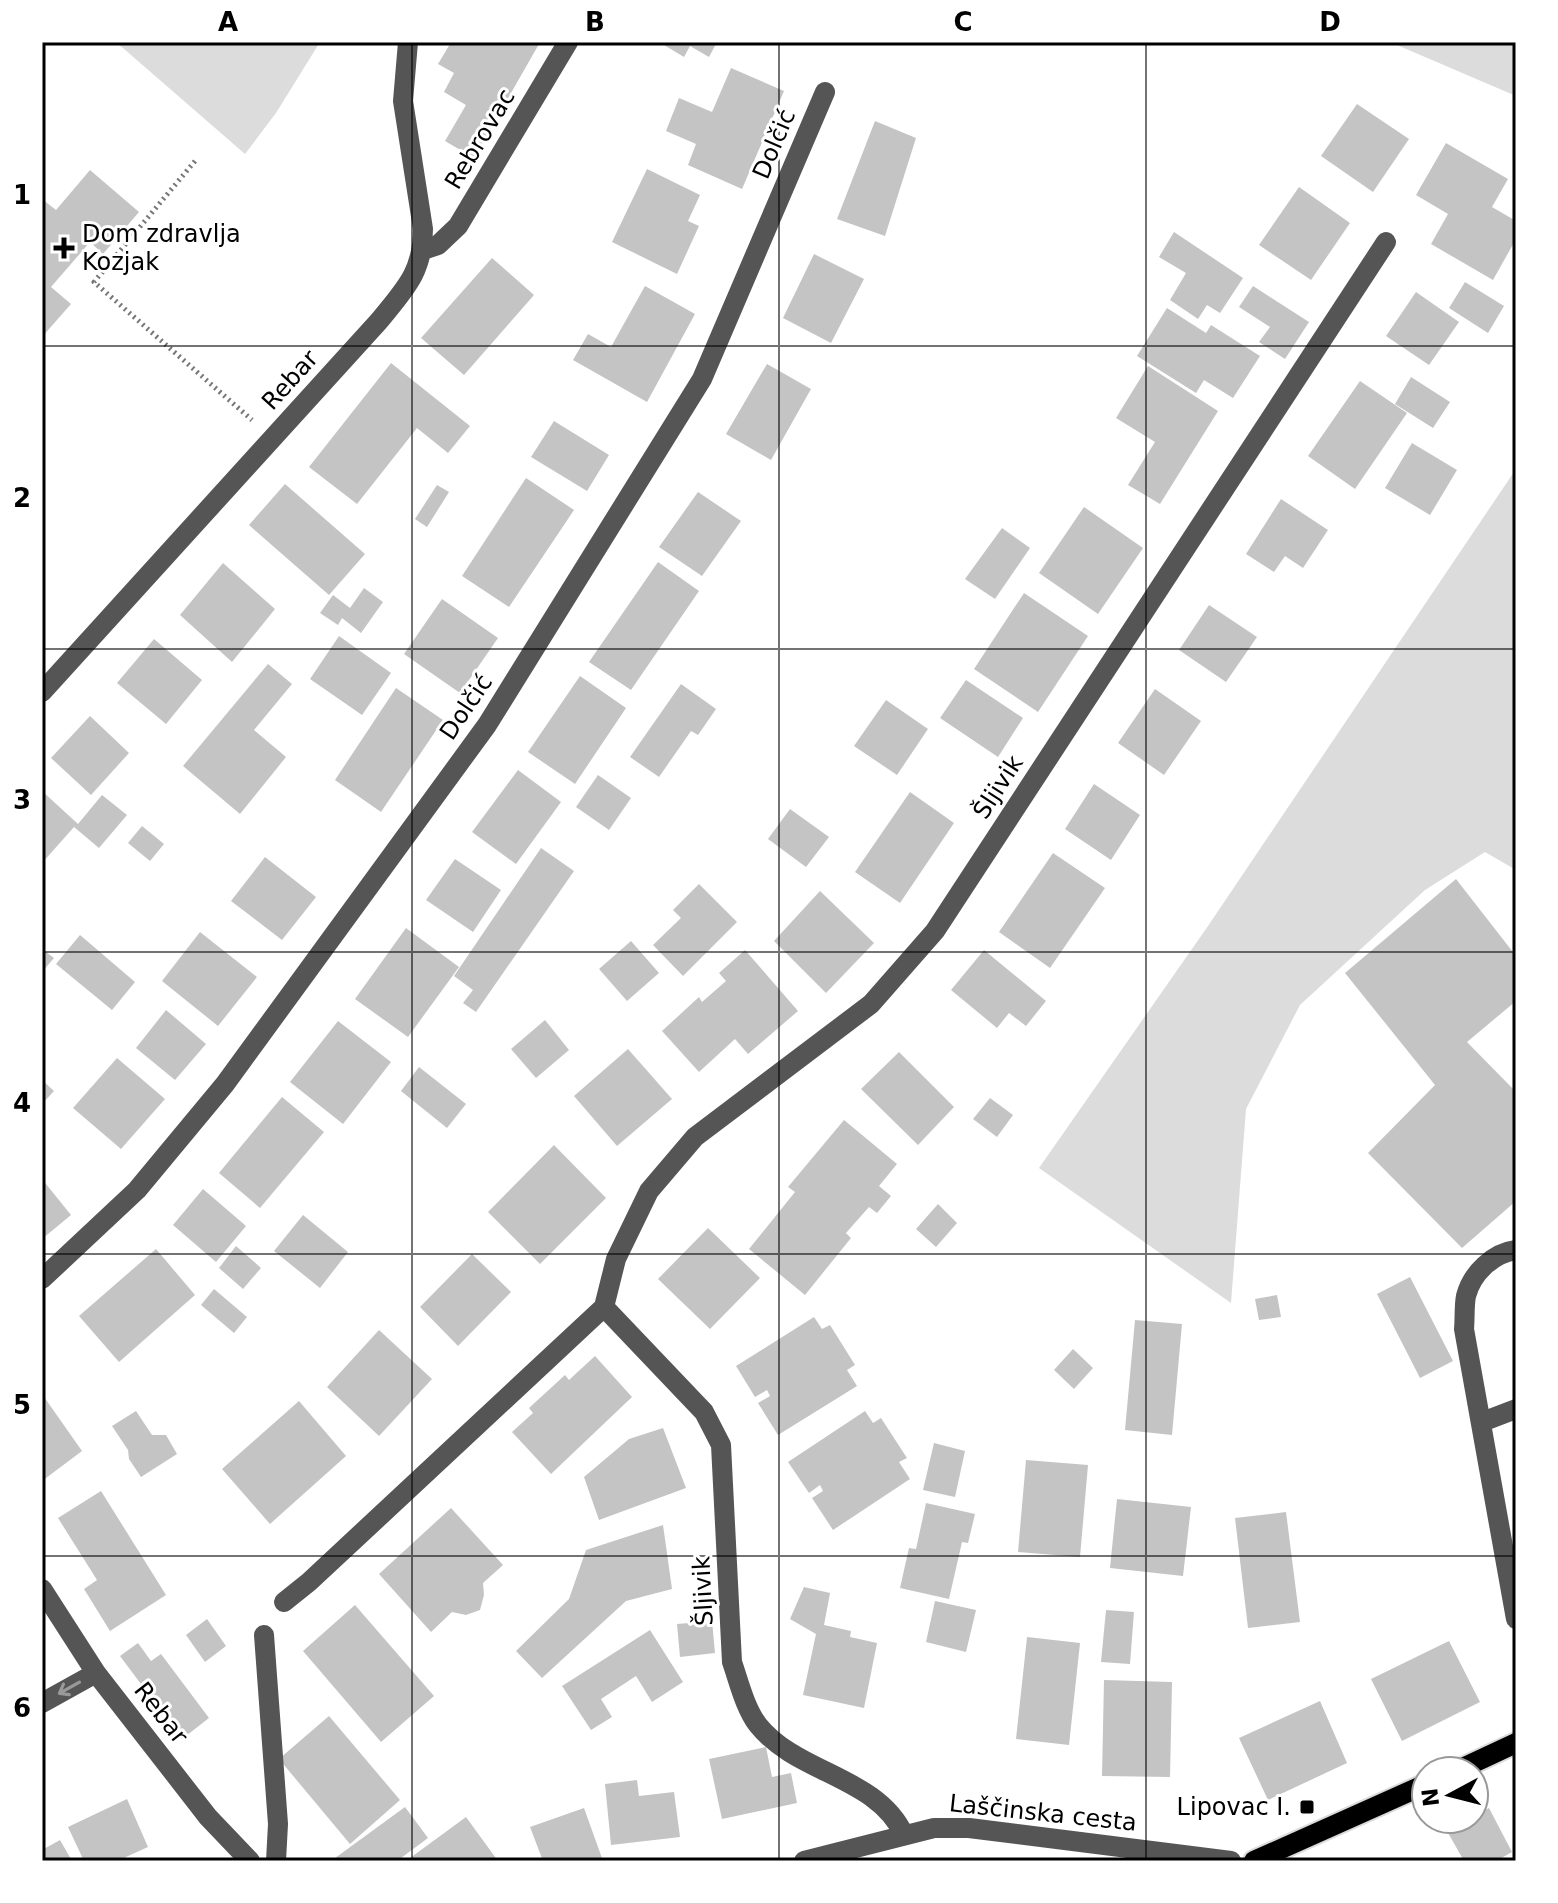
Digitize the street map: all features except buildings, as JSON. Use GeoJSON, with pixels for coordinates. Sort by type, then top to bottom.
{"type":"FeatureCollection","features":[{"type":"Feature","properties":{"kind":"main road"},"geometry":{"type":"LineString","coordinates":[[1490,1755],[1516,1743]]}},
{"type":"Feature","properties":{"kind":"main road"},"geometry":{"type":"LineString","coordinates":[[1254,1861],[1410,1791]]}},
{"type":"Feature","properties":{"kind":"street","name":"Rebar"},"geometry":{"type":"LineString","coordinates":[[42,692],[409,283],[418,268],[423,250],[423,229],[403,101],[408,42]]}},
{"type":"Feature","properties":{"kind":"street","name":"Rebrovac"},"geometry":{"type":"LineString","coordinates":[[423,250],[438,245],[458,226],[568,42]]}},
{"type":"Feature","properties":{"kind":"street","name":"Dolčić"},"geometry":{"type":"LineString","coordinates":[[42,1279],[137,1190],[225,1084],[487,725],[702,379],[825,92]]}},
{"type":"Feature","properties":{"kind":"street","name":"Šljivik"},"geometry":{"type":"LineString","coordinates":[[904,1835],[897,1819],[882,1803],[782,1747],[757,1724],[732,1662],[721,1445],[704,1412],[604,1307],[616,1259],[649,1191],[695,1137],[871,1004],[935,931],[1386,242]]}},
{"type":"Feature","properties":{"kind":"street"},"geometry":{"type":"LineString","coordinates":[[1516,1250],[1501,1252],[1484,1265],[1467,1295],[1464,1329],[1516,1619]]}},
{"type":"Feature","properties":{"kind":"street"},"geometry":{"type":"LineString","coordinates":[[284,1602],[604,1307]]}},
{"type":"Feature","properties":{"kind":"street"},"geometry":{"type":"LineString","coordinates":[[1482,1422],[1516,1409]]}},
{"type":"Feature","properties":{"kind":"street","name":"Rebar"},"geometry":{"type":"LineString","coordinates":[[42,1589],[96,1673],[208,1817],[250,1861]]}},
{"type":"Feature","properties":{"kind":"street"},"geometry":{"type":"LineString","coordinates":[[264,1635],[278,1824],[276,1861]]}},
{"type":"Feature","properties":{"kind":"street"},"geometry":{"type":"LineString","coordinates":[[42,1703],[96,1673]]}},
{"type":"Feature","properties":{"kind":"street","name":"Laščinska cesta"},"geometry":{"type":"LineString","coordinates":[[804,1861],[934,1828],[969,1828],[1120,1854],[1231,1861]]}},
{"type":"Feature","properties":{"kind":"path"},"geometry":{"type":"LineString","coordinates":[[195,161],[94,282],[272,437]]}},
{"type":"Feature","properties":{"kind":"shaded area"},"geometry":{"type":"Polygon","coordinates":[[[116,42],[320,42],[276,113],[245,154],[116,42]]]}},
{"type":"Feature","properties":{"kind":"shaded area"},"geometry":{"type":"Polygon","coordinates":[[[1390,42],[1516,42],[1516,96],[1390,42]]]}},
{"type":"Feature","properties":{"kind":"shaded area"},"geometry":{"type":"Polygon","coordinates":[[[1516,469],[1516,870],[1485,852],[1425,890],[1300,1005],[1246,1109],[1231,1303],[1039,1168],[1208,926],[1516,469]]]}},
{"type":"Feature","properties":{"kind":"place","name":"Dom zdravlja Kozjak"},"geometry":{"type":"Point","coordinates":[64,248]}},
{"type":"Feature","properties":{"kind":"place","name":"Lipovac I."},"geometry":{"type":"Point","coordinates":[1307,1807]}}]}
